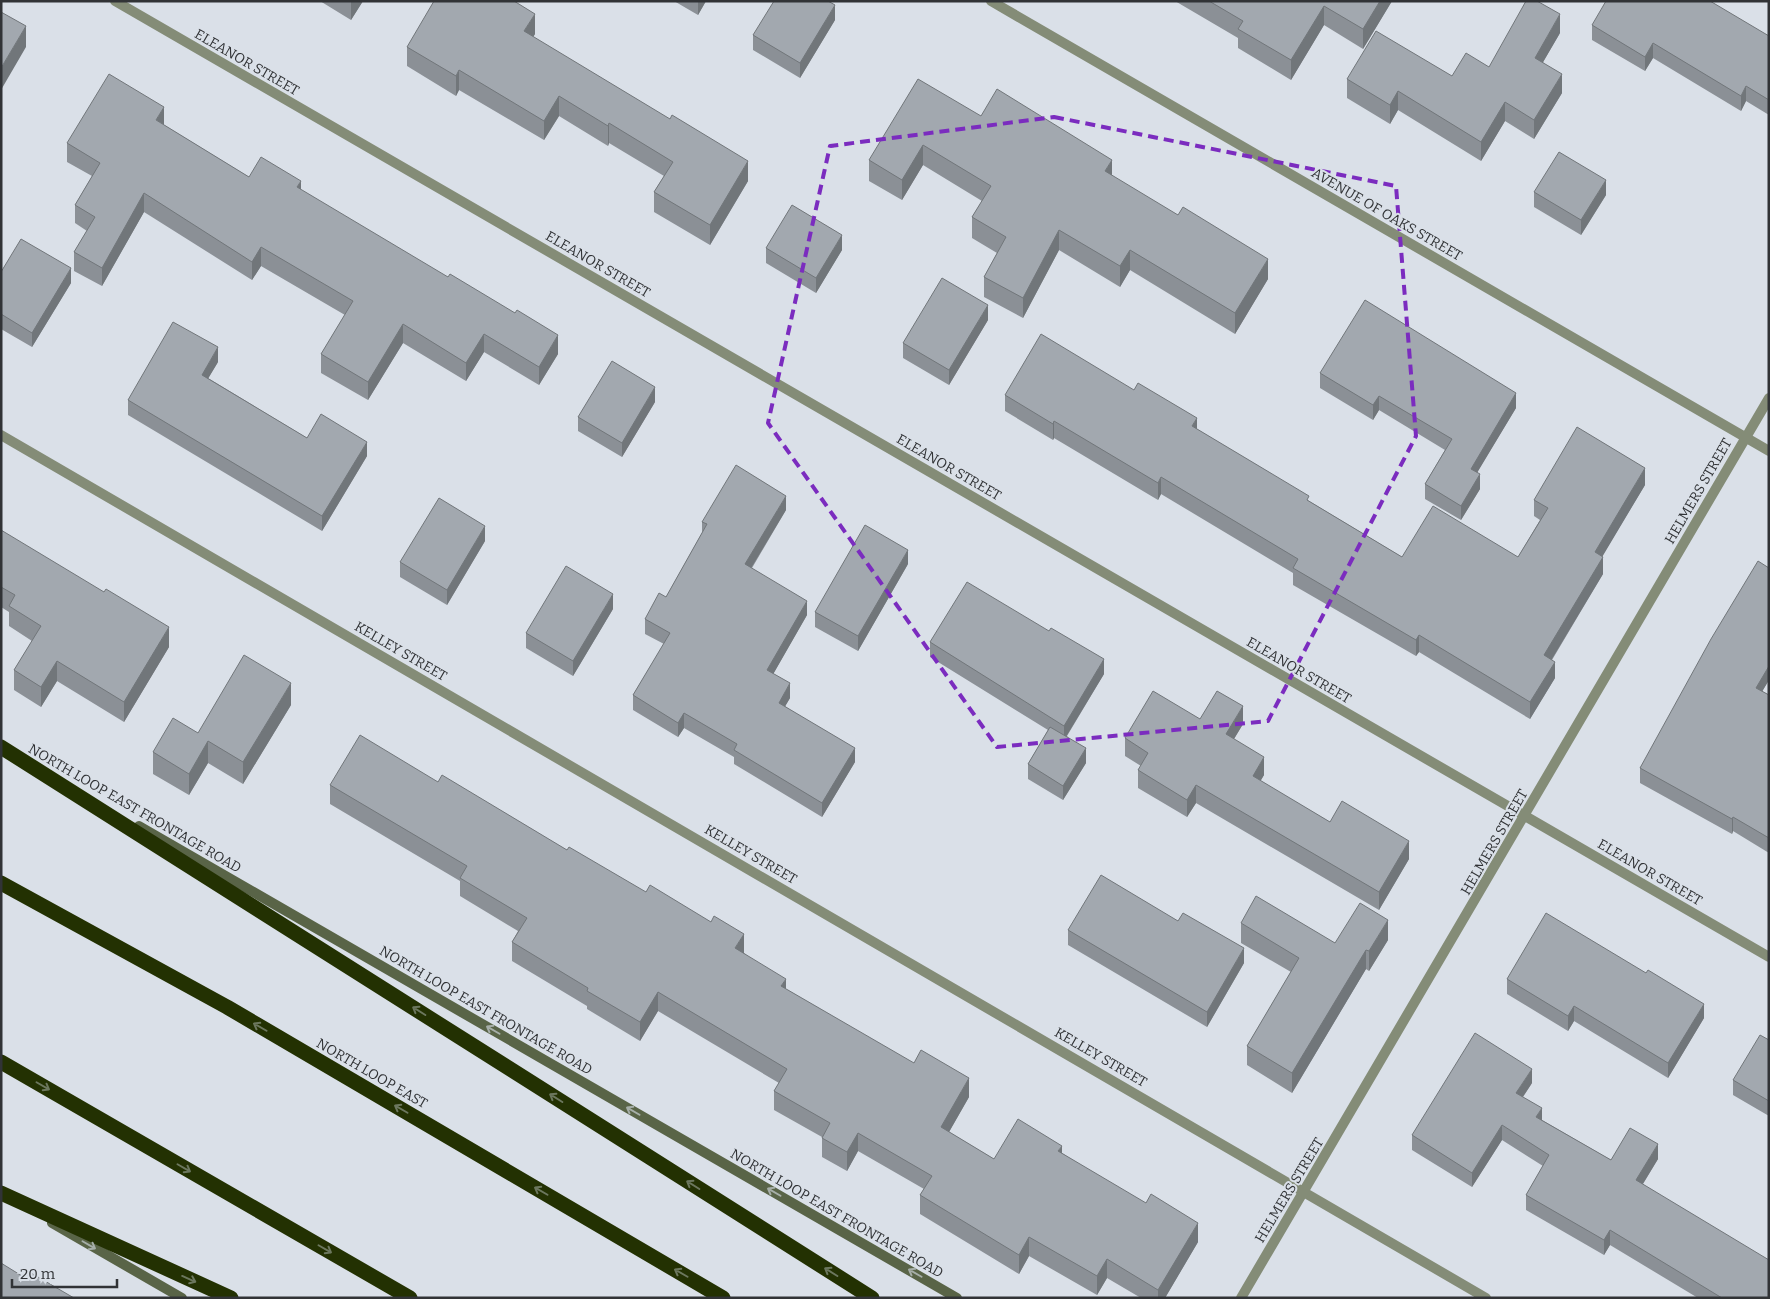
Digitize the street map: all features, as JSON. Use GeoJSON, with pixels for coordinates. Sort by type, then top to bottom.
{"type":"FeatureCollection","features":[{"type":"Feature","properties":{"kind":"highway"},"geometry":{"type":"LineString","coordinates":[[1,747],[872,1298]]}},
{"type":"Feature","properties":{"kind":"highway","name":"NORTH LOOP EAST"},"geometry":{"type":"LineString","coordinates":[[1,883],[226,1007],[723,1298]]}},
{"type":"Feature","properties":{"kind":"highway"},"geometry":{"type":"LineString","coordinates":[[1,1062],[410,1298]]}},
{"type":"Feature","properties":{"kind":"highway"},"geometry":{"type":"LineString","coordinates":[[1,1194],[231,1298]]}},
{"type":"Feature","properties":{"kind":"main road","name":"NORTH LOOP EAST FRONTAGE ROAD"},"geometry":{"type":"LineString","coordinates":[[1,747],[957,1298]]}},
{"type":"Feature","properties":{"kind":"main road"},"geometry":{"type":"LineString","coordinates":[[1,1194],[182,1298]]}},
{"type":"Feature","properties":{"kind":"street","name":"ELEANOR STREET"},"geometry":{"type":"LineString","coordinates":[[115,1],[1769,957]]}},
{"type":"Feature","properties":{"kind":"street","name":"AVENUE OF OAKS STREET"},"geometry":{"type":"LineString","coordinates":[[991,1],[1769,451]]}},
{"type":"Feature","properties":{"kind":"street","name":"HELMERS STREET"},"geometry":{"type":"LineString","coordinates":[[1241,1298],[1769,398]]}},
{"type":"Feature","properties":{"kind":"street","name":"KELLEY STREET"},"geometry":{"type":"LineString","coordinates":[[1,435],[1305,1191],[1486,1298]]}},
{"type":"Feature","properties":{"kind":"highlighted area"},"geometry":{"type":"Polygon","coordinates":[[[1054,117],[1396,186],[1416,436],[1268,721],[997,747],[768,423],[830,146],[1054,117]]]}},
{"type":"Feature","properties":{"kind":"building"},"geometry":{"type":"Polygon","coordinates":[[[434,1],[514,1],[535,14],[524,31],[670,119],[672,115],[748,161],[710,225],[654,192],[673,162],[609,123],[608,126],[559,96],[544,121],[459,70],[456,76],[407,47],[434,1]]]}},
{"type":"Feature","properties":{"kind":"building"},"geometry":{"type":"Polygon","coordinates":[[[774,1],[828,1],[835,5],[800,63],[753,35],[774,1]]]}},
{"type":"Feature","properties":{"kind":"building"},"geometry":{"type":"Polygon","coordinates":[[[1209,1],[1380,1],[1363,29],[1324,6],[1291,60],[1238,29],[1243,21],[1209,1]]]}},
{"type":"Feature","properties":{"kind":"building"},"geometry":{"type":"Polygon","coordinates":[[[1526,1],[1537,1],[1560,14],[1535,58],[1562,74],[1534,120],[1505,102],[1481,142],[1398,91],[1390,105],[1347,79],[1376,31],[1452,76],[1466,53],[1489,67],[1526,1]]]}},
{"type":"Feature","properties":{"kind":"building"},"geometry":{"type":"Polygon","coordinates":[[[1606,1],[1710,1],[1769,36],[1769,100],[1746,86],[1741,96],[1653,43],[1645,57],[1592,25],[1606,1]]]}},
{"type":"Feature","properties":{"kind":"building"},"geometry":{"type":"Polygon","coordinates":[[[1,12],[26,26],[1,68],[1,12]]]}},
{"type":"Feature","properties":{"kind":"building"},"geometry":{"type":"Polygon","coordinates":[[[109,74],[164,107],[156,120],[249,177],[261,157],[301,181],[297,187],[448,277],[450,274],[515,313],[517,310],[558,335],[539,367],[484,334],[466,363],[403,324],[368,382],[321,354],[353,301],[261,247],[252,262],[144,193],[102,268],[74,252],[95,217],[75,205],[100,163],[67,143],[109,74]]]}},
{"type":"Feature","properties":{"kind":"building"},"geometry":{"type":"Polygon","coordinates":[[[918,79],[981,116],[997,89],[1112,160],[1105,171],[1178,215],[1183,207],[1268,259],[1235,313],[1130,250],[1120,266],[1059,230],[1023,298],[984,277],[1006,237],[972,217],[991,186],[923,145],[902,180],[869,160],[918,79]]]}},
{"type":"Feature","properties":{"kind":"building"},"geometry":{"type":"Polygon","coordinates":[[[1559,152],[1606,180],[1581,220],[1534,192],[1559,152]]]}},
{"type":"Feature","properties":{"kind":"building"},"geometry":{"type":"Polygon","coordinates":[[[792,205],[842,235],[816,278],[766,248],[792,205]]]}},
{"type":"Feature","properties":{"kind":"building"},"geometry":{"type":"Polygon","coordinates":[[[21,239],[71,268],[32,333],[1,314],[1,272],[21,239]]]}},
{"type":"Feature","properties":{"kind":"building"},"geometry":{"type":"Polygon","coordinates":[[[942,278],[988,305],[949,370],[903,343],[942,278]]]}},
{"type":"Feature","properties":{"kind":"building"},"geometry":{"type":"Polygon","coordinates":[[[1365,300],[1516,393],[1471,469],[1480,474],[1461,506],[1425,484],[1452,439],[1379,396],[1373,405],[1320,373],[1365,300]]]}},
{"type":"Feature","properties":{"kind":"building"},"geometry":{"type":"Polygon","coordinates":[[[173,322],[218,347],[202,375],[307,438],[321,414],[367,442],[322,516],[128,400],[173,322]]]}},
{"type":"Feature","properties":{"kind":"building"},"geometry":{"type":"Polygon","coordinates":[[[1041,334],[1134,390],[1138,383],[1197,418],[1192,426],[1309,496],[1307,500],[1402,557],[1433,506],[1518,557],[1548,508],[1534,500],[1577,427],[1645,468],[1595,552],[1603,557],[1544,655],[1555,662],[1530,702],[1419,635],[1416,640],[1293,568],[1298,559],[1161,477],[1158,483],[1054,421],[1053,424],[1005,395],[1041,334]]]}},
{"type":"Feature","properties":{"kind":"building"},"geometry":{"type":"Polygon","coordinates":[[[612,361],[655,387],[622,443],[578,417],[612,361]]]}},
{"type":"Feature","properties":{"kind":"building"},"geometry":{"type":"Polygon","coordinates":[[[736,465],[786,496],[745,564],[807,601],[767,670],[790,683],[779,703],[855,748],[822,803],[734,750],[737,744],[684,713],[678,723],[633,695],[670,633],[645,619],[659,593],[666,597],[707,524],[702,522],[736,465]]]}},
{"type":"Feature","properties":{"kind":"building"},"geometry":{"type":"Polygon","coordinates":[[[439,498],[485,526],[447,590],[400,562],[439,498]]]}},
{"type":"Feature","properties":{"kind":"building"},"geometry":{"type":"Polygon","coordinates":[[[865,525],[908,550],[858,636],[815,612],[865,525]]]}},
{"type":"Feature","properties":{"kind":"building"},"geometry":{"type":"Polygon","coordinates":[[[1,530],[104,592],[106,589],[169,627],[124,702],[57,661],[41,687],[14,670],[41,626],[9,606],[15,595],[1,587],[1,530]]]}},
{"type":"Feature","properties":{"kind":"building"},"geometry":{"type":"Polygon","coordinates":[[[1758,561],[1769,568],[1769,666],[1756,688],[1769,695],[1769,838],[1640,768],[1711,639],[1758,561]]]}},
{"type":"Feature","properties":{"kind":"building"},"geometry":{"type":"Polygon","coordinates":[[[566,566],[613,594],[573,661],[526,633],[566,566]]]}},
{"type":"Feature","properties":{"kind":"building"},"geometry":{"type":"Polygon","coordinates":[[[967,582],[1049,631],[1051,628],[1104,659],[1064,726],[930,642],[967,582]]]}},
{"type":"Feature","properties":{"kind":"building"},"geometry":{"type":"Polygon","coordinates":[[[244,655],[291,683],[243,762],[208,741],[189,774],[153,752],[173,718],[198,733],[244,655]]]}},
{"type":"Feature","properties":{"kind":"building"},"geometry":{"type":"Polygon","coordinates":[[[1153,691],[1200,719],[1217,691],[1243,706],[1226,734],[1264,757],[1253,776],[1330,822],[1342,801],[1409,841],[1379,892],[1196,785],[1187,800],[1138,770],[1148,753],[1125,738],[1153,691]]]}},
{"type":"Feature","properties":{"kind":"building"},"geometry":{"type":"Polygon","coordinates":[[[1050,727],[1086,748],[1063,786],[1028,764],[1050,727]]]}},
{"type":"Feature","properties":{"kind":"building"},"geometry":{"type":"Polygon","coordinates":[[[360,735],[438,782],[442,775],[567,850],[569,847],[646,892],[650,885],[711,922],[714,916],[744,934],[735,948],[786,979],[781,986],[914,1063],[921,1050],[969,1078],[941,1127],[994,1159],[1018,1119],[1062,1146],[1058,1151],[1146,1203],[1151,1194],[1198,1223],[1158,1290],[1107,1259],[1097,1276],[1029,1237],[1019,1255],[920,1195],[932,1176],[858,1133],[847,1152],[822,1138],[830,1123],[774,1091],[787,1069],[658,992],[640,1022],[587,991],[588,988],[512,942],[527,918],[460,878],[467,866],[330,785],[360,735]]]}},
{"type":"Feature","properties":{"kind":"building"},"geometry":{"type":"Polygon","coordinates":[[[1101,875],[1178,921],[1183,913],[1244,948],[1207,1012],[1068,930],[1101,875]]]}},
{"type":"Feature","properties":{"kind":"building"},"geometry":{"type":"Polygon","coordinates":[[[1256,896],[1335,943],[1360,903],[1388,920],[1369,951],[1366,950],[1292,1073],[1247,1046],[1299,958],[1241,923],[1256,896]]]}},
{"type":"Feature","properties":{"kind":"building"},"geometry":{"type":"Polygon","coordinates":[[[1546,913],[1646,973],[1648,970],[1704,1004],[1668,1063],[1574,1006],[1568,1016],[1507,979],[1546,913]]]}},
{"type":"Feature","properties":{"kind":"building"},"geometry":{"type":"Polygon","coordinates":[[[1475,1033],[1532,1069],[1516,1093],[1542,1108],[1536,1117],[1611,1160],[1630,1128],[1658,1144],[1636,1180],[1769,1260],[1769,1298],[1722,1298],[1610,1230],[1604,1240],[1526,1195],[1549,1155],[1502,1125],[1472,1173],[1412,1135],[1475,1033]]]}},
{"type":"Feature","properties":{"kind":"building"},"geometry":{"type":"Polygon","coordinates":[[[1760,1035],[1769,1040],[1769,1101],[1733,1080],[1760,1035]]]}},
{"type":"Feature","properties":{"kind":"building"},"geometry":{"type":"Polygon","coordinates":[[[1,1263],[22,1276],[26,1270],[74,1298],[1,1298],[1,1263]]]}}]}
